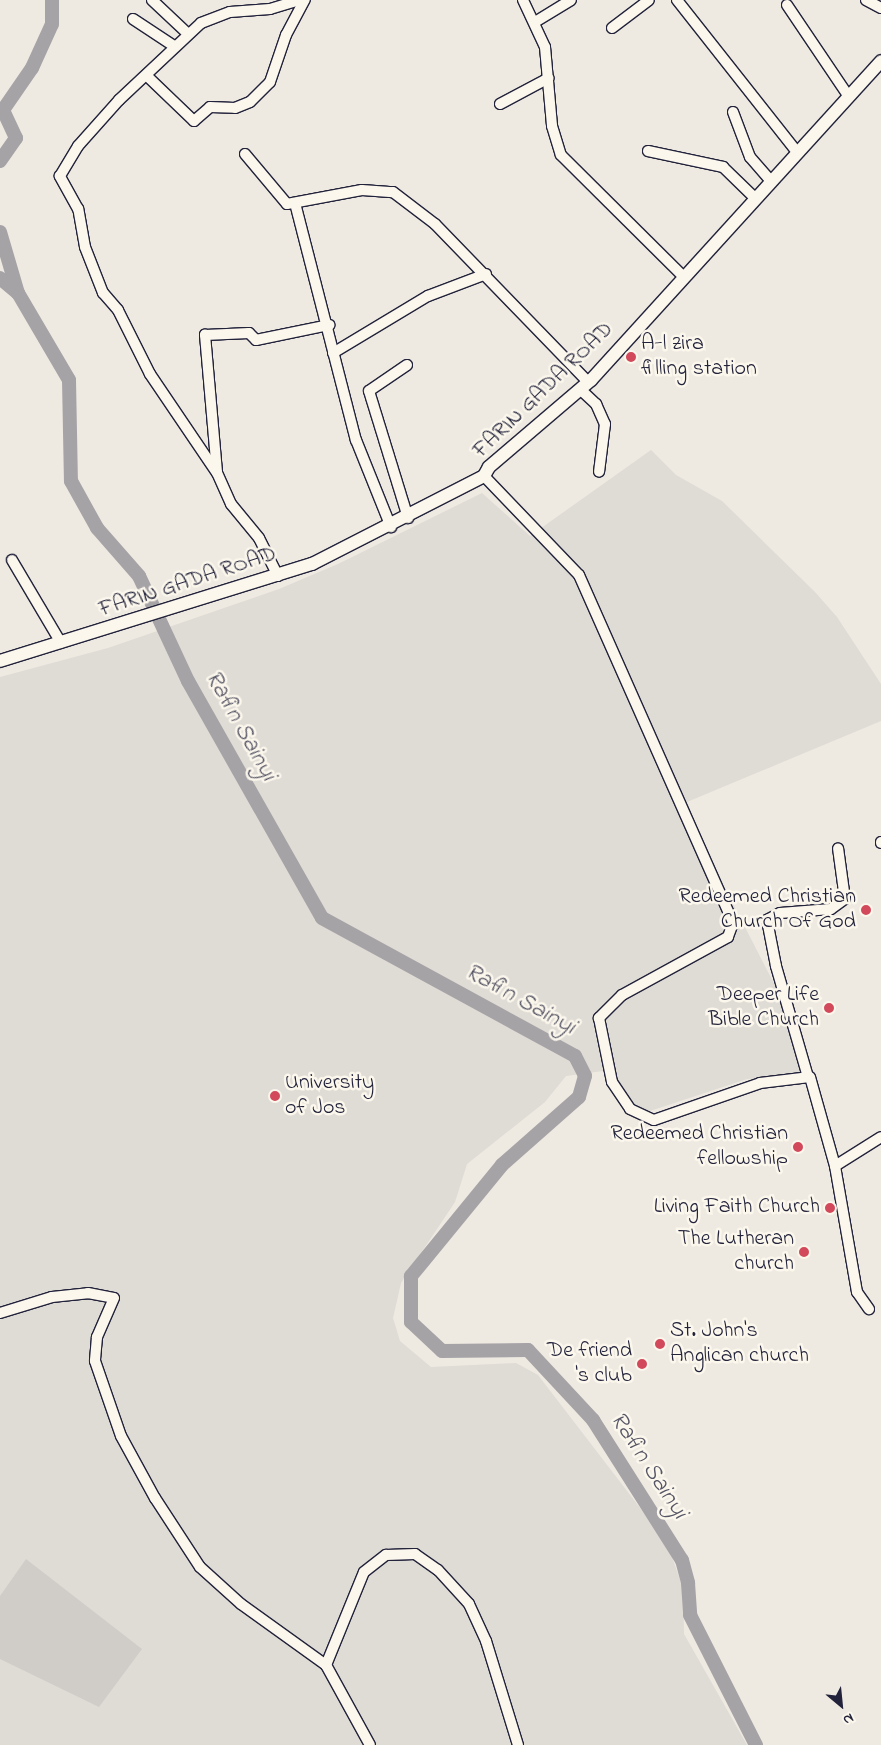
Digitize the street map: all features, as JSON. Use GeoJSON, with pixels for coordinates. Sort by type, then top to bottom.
{"type":"FeatureCollection","features":[{"type":"Feature","properties":{"kind":"main road","name":"FARIN GADA ROAD"},"geometry":{"type":"LineString","coordinates":[[0,661],[177,609],[278,576],[391,528],[484,476],[490,467],[584,386],[881,61]]}},
{"type":"Feature","properties":{"kind":"street"},"geometry":{"type":"LineString","coordinates":[[152,0],[187,33]]}},
{"type":"Feature","properties":{"kind":"street"},"geometry":{"type":"LineString","coordinates":[[278,576],[272,558],[231,504],[217,473],[150,374],[118,310],[103,293],[86,247],[78,209],[60,180],[78,146],[187,33],[216,16],[300,0]]}},
{"type":"Feature","properties":{"kind":"street"},"geometry":{"type":"LineString","coordinates":[[147,76],[194,121],[210,107],[235,108],[250,102],[270,82],[286,35],[305,0]]}},
{"type":"Feature","properties":{"kind":"street"},"geometry":{"type":"LineString","coordinates":[[523,0],[535,22],[545,47],[552,126],[560,155],[683,276]]}},
{"type":"Feature","properties":{"kind":"street"},"geometry":{"type":"LineString","coordinates":[[535,22],[571,0]]}},
{"type":"Feature","properties":{"kind":"street"},"geometry":{"type":"LineString","coordinates":[[612,28],[649,0]]}},
{"type":"Feature","properties":{"kind":"street"},"geometry":{"type":"LineString","coordinates":[[677,0],[798,153]]}},
{"type":"Feature","properties":{"kind":"street"},"geometry":{"type":"LineString","coordinates":[[866,0],[881,8]]}},
{"type":"Feature","properties":{"kind":"street"},"geometry":{"type":"LineString","coordinates":[[787,5],[850,97]]}},
{"type":"Feature","properties":{"kind":"street"},"geometry":{"type":"LineString","coordinates":[[133,19],[174,46]]}},
{"type":"Feature","properties":{"kind":"street"},"geometry":{"type":"LineString","coordinates":[[500,104],[549,78]]}},
{"type":"Feature","properties":{"kind":"street"},"geometry":{"type":"LineString","coordinates":[[733,112],[750,157],[771,181]]}},
{"type":"Feature","properties":{"kind":"street"},"geometry":{"type":"LineString","coordinates":[[648,151],[723,167],[755,198]]}},
{"type":"Feature","properties":{"kind":"street"},"geometry":{"type":"LineString","coordinates":[[244,154],[287,204],[362,190],[393,192],[435,224],[486,274],[584,386],[596,404],[605,424],[599,472]]}},
{"type":"Feature","properties":{"kind":"street"},"geometry":{"type":"LineString","coordinates":[[295,203],[329,324],[333,353],[356,440],[391,528]]}},
{"type":"Feature","properties":{"kind":"street"},"geometry":{"type":"LineString","coordinates":[[333,353],[428,296],[486,274]]}},
{"type":"Feature","properties":{"kind":"street"},"geometry":{"type":"LineString","coordinates":[[217,473],[205,335],[249,333],[256,340],[329,324]]}},
{"type":"Feature","properties":{"kind":"street"},"geometry":{"type":"LineString","coordinates":[[407,365],[369,391],[408,518]]}},
{"type":"Feature","properties":{"kind":"street"},"geometry":{"type":"LineString","coordinates":[[484,476],[579,575],[733,923],[728,937],[622,995],[598,1018],[612,1082],[630,1109],[654,1120],[760,1083],[808,1077]]}},
{"type":"Feature","properties":{"kind":"street"},"geometry":{"type":"LineString","coordinates":[[12,560],[61,643]]}},
{"type":"Feature","properties":{"kind":"street"},"geometry":{"type":"LineString","coordinates":[[838,848],[846,899],[831,909],[780,913],[768,920],[776,966],[835,1166],[857,1292],[869,1309]]}},
{"type":"Feature","properties":{"kind":"street"},"geometry":{"type":"LineString","coordinates":[[835,1166],[881,1137]]}},
{"type":"Feature","properties":{"kind":"street"},"geometry":{"type":"LineString","coordinates":[[0,1313],[52,1297],[88,1293],[114,1298],[97,1337],[95,1361],[121,1436],[155,1498],[200,1567],[242,1604],[326,1665],[370,1745]]}},
{"type":"Feature","properties":{"kind":"street"},"geometry":{"type":"LineString","coordinates":[[326,1665],[364,1572],[386,1555],[415,1554],[438,1570],[468,1604],[486,1640],[518,1745]]}},
{"type":"Feature","properties":{"kind":"shaded area","name":"University of Jos"},"geometry":{"type":"Polygon","coordinates":[[[651,450],[676,475],[722,501],[815,592],[837,617],[881,684],[881,721],[687,802],[708,855],[786,1007],[804,1071],[802,1075],[747,1079],[650,1111],[636,1107],[614,1076],[603,1071],[566,1076],[545,1102],[467,1164],[455,1202],[401,1283],[393,1318],[400,1341],[431,1367],[516,1363],[538,1375],[667,1543],[683,1588],[684,1634],[747,1745],[0,1745],[0,677],[108,648],[279,589],[338,564],[482,493],[530,536],[651,450]]]}},
{"type":"Feature","properties":{"kind":"shaded area"},"geometry":{"type":"Polygon","coordinates":[[[26,1559],[142,1649],[99,1707],[0,1659],[0,1596],[26,1559]]]}},
{"type":"Feature","properties":{"kind":"waterway"},"geometry":{"type":"LineString","coordinates":[[0,161],[16,138],[3,110],[32,68],[52,24],[52,0]]}},
{"type":"Feature","properties":{"kind":"waterway"},"geometry":{"type":"LineString","coordinates":[[0,232],[18,293]]}},
{"type":"Feature","properties":{"kind":"waterway","name":"Rafin Sainyi"},"geometry":{"type":"LineString","coordinates":[[0,278],[18,293],[69,380],[71,481],[97,528],[139,576],[188,681],[322,918],[575,1056],[585,1076],[579,1097],[502,1165],[411,1276],[411,1322],[442,1351],[528,1350],[593,1420],[682,1560],[688,1583],[690,1615],[756,1745]]}},
{"type":"Feature","properties":{"kind":"place","name":"A-l zira filling station"},"geometry":{"type":"Point","coordinates":[631,357]}},
{"type":"Feature","properties":{"kind":"place","name":"Redeemed Christian Church Of God"},"geometry":{"type":"Point","coordinates":[866,910]}},
{"type":"Feature","properties":{"kind":"place","name":"Deeper Life Bible Church"},"geometry":{"type":"Point","coordinates":[829,1008]}},
{"type":"Feature","properties":{"kind":"place","name":"University of Jos"},"geometry":{"type":"Point","coordinates":[275,1096]}},
{"type":"Feature","properties":{"kind":"place","name":"Redeemed Christian fellowship"},"geometry":{"type":"Point","coordinates":[798,1147]}},
{"type":"Feature","properties":{"kind":"place","name":"Living Faith Church"},"geometry":{"type":"Point","coordinates":[830,1208]}},
{"type":"Feature","properties":{"kind":"place","name":"The Lutheran church"},"geometry":{"type":"Point","coordinates":[804,1252]}},
{"type":"Feature","properties":{"kind":"place","name":"St. John's Anglican church"},"geometry":{"type":"Point","coordinates":[660,1344]}},
{"type":"Feature","properties":{"kind":"place","name":"De friend 's club"},"geometry":{"type":"Point","coordinates":[642,1364]}}]}
